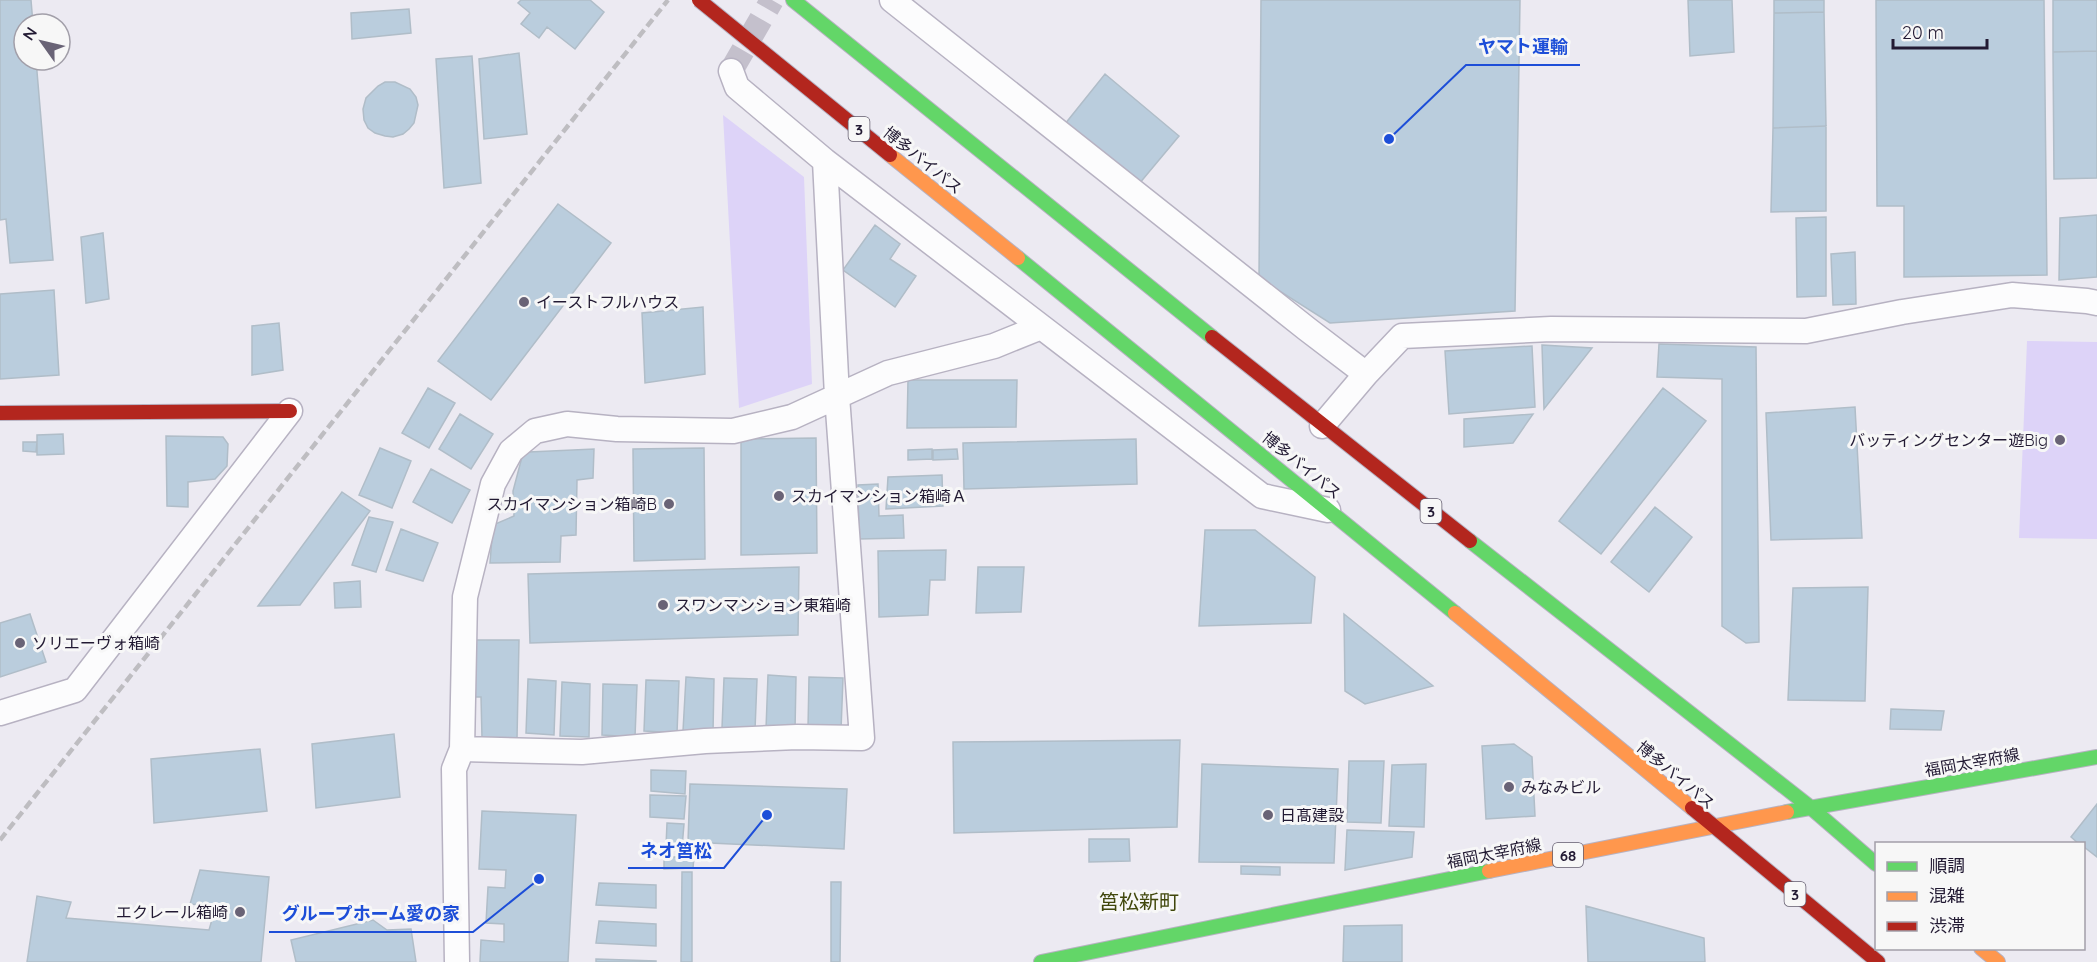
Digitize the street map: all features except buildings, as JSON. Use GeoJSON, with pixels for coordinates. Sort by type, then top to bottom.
{"type":"FeatureCollection","features":[{"type":"Feature","properties":{"kind":"main road","name":"博多バイパス"},"geometry":{"type":"LineString","coordinates":[[699,0],[1333,512],[1878,962]]}},
{"type":"Feature","properties":{"kind":"main road","name":"3"},"geometry":{"type":"LineString","coordinates":[[793,0],[1322,426],[1810,807],[1875,863]]}},
{"type":"Feature","properties":{"kind":"main road"},"geometry":{"type":"LineString","coordinates":[[0,413],[290,411]]}},
{"type":"Feature","properties":{"kind":"main road","name":"福岡太宰府線"},"geometry":{"type":"LineString","coordinates":[[1041,962],[1712,826],[2097,757]]}},
{"type":"Feature","properties":{"kind":"main road"},"geometry":{"type":"LineString","coordinates":[[1983,950],[1998,962]]}},
{"type":"Feature","properties":{"kind":"street"},"geometry":{"type":"LineString","coordinates":[[892,0],[1366,374]]}},
{"type":"Feature","properties":{"kind":"street"},"geometry":{"type":"LineString","coordinates":[[731,71],[737,87],[825,161],[1262,496],[1333,512]]}},
{"type":"Feature","properties":{"kind":"street"},"geometry":{"type":"LineString","coordinates":[[462,749],[582,752],[705,741],[797,737],[862,738],[837,396],[825,161]]}},
{"type":"Feature","properties":{"kind":"street"},"geometry":{"type":"LineString","coordinates":[[1322,426],[1402,336],[1551,328],[1806,331],[1902,312],[2012,295],[2097,303]]}},
{"type":"Feature","properties":{"kind":"street"},"geometry":{"type":"LineString","coordinates":[[457,962],[453,770],[462,749],[465,597],[493,484],[510,451],[535,430],[567,424],[617,429],[733,430],[792,417],[888,373],[994,346],[1041,327]]}},
{"type":"Feature","properties":{"kind":"street"},"geometry":{"type":"LineString","coordinates":[[0,713],[75,690],[290,411]]}},
{"type":"Feature","properties":{"kind":"shaded area"},"geometry":{"type":"Polygon","coordinates":[[[723,115],[804,177],[812,384],[739,408],[723,115]]]}},
{"type":"Feature","properties":{"kind":"shaded area","name":"バッティングセンター遊Big"},"geometry":{"type":"Polygon","coordinates":[[[2027,341],[2097,342],[2097,539],[2019,538],[2027,341]]]}},
{"type":"Feature","properties":{"kind":"tunnel"},"geometry":{"type":"LineString","coordinates":[[731,71],[772,0]]}},
{"type":"Feature","properties":{"kind":"railway"},"geometry":{"type":"LineString","coordinates":[[0,840],[668,0]]}},
{"type":"Feature","properties":{"kind":"traffic: fast"},"geometry":{"type":"LineString","coordinates":[[793,0],[1212,337]]}},
{"type":"Feature","properties":{"kind":"traffic: fast"},"geometry":{"type":"LineString","coordinates":[[1018,258],[1455,613]]}},
{"type":"Feature","properties":{"kind":"traffic: fast"},"geometry":{"type":"LineString","coordinates":[[1470,541],[1810,807],[1875,863]]}},
{"type":"Feature","properties":{"kind":"traffic: fast"},"geometry":{"type":"LineString","coordinates":[[1787,812],[2097,757]]}},
{"type":"Feature","properties":{"kind":"traffic: fast"},"geometry":{"type":"LineString","coordinates":[[1041,962],[1489,871]]}},
{"type":"Feature","properties":{"kind":"traffic: slow"},"geometry":{"type":"LineString","coordinates":[[890,155],[1018,258]]}},
{"type":"Feature","properties":{"kind":"traffic: slow"},"geometry":{"type":"LineString","coordinates":[[1455,613],[1692,808]]}},
{"type":"Feature","properties":{"kind":"traffic: slow"},"geometry":{"type":"LineString","coordinates":[[1489,871],[1787,812]]}},
{"type":"Feature","properties":{"kind":"traffic: slow"},"geometry":{"type":"LineString","coordinates":[[1983,950],[1998,962]]}},
{"type":"Feature","properties":{"kind":"traffic: jam"},"geometry":{"type":"LineString","coordinates":[[699,0],[890,155]]}},
{"type":"Feature","properties":{"kind":"traffic: jam"},"geometry":{"type":"LineString","coordinates":[[1212,337],[1470,541]]}},
{"type":"Feature","properties":{"kind":"traffic: jam"},"geometry":{"type":"LineString","coordinates":[[0,413],[290,411]]}},
{"type":"Feature","properties":{"kind":"traffic: jam"},"geometry":{"type":"LineString","coordinates":[[1692,808],[1878,962]]}},
{"type":"Feature","properties":{"kind":"place","name":"ヤマト運輸"},"geometry":{"type":"Point","coordinates":[1389,139]}},
{"type":"Feature","properties":{"kind":"place","name":"イーストフルハウス"},"geometry":{"type":"Point","coordinates":[524,302]}},
{"type":"Feature","properties":{"kind":"place","name":"バッティングセンター遊Big"},"geometry":{"type":"Point","coordinates":[2060,440]}},
{"type":"Feature","properties":{"kind":"place","name":"スカイマンション箱崎Ａ"},"geometry":{"type":"Point","coordinates":[779,496]}},
{"type":"Feature","properties":{"kind":"place","name":"スカイマンション箱崎B"},"geometry":{"type":"Point","coordinates":[669,504]}},
{"type":"Feature","properties":{"kind":"place","name":"スワンマンション東箱崎"},"geometry":{"type":"Point","coordinates":[663,605]}},
{"type":"Feature","properties":{"kind":"place","name":"ソリエーヴォ箱崎"},"geometry":{"type":"Point","coordinates":[20,643]}},
{"type":"Feature","properties":{"kind":"place","name":"みなみビル"},"geometry":{"type":"Point","coordinates":[1509,787]}},
{"type":"Feature","properties":{"kind":"place","name":"ネオ筥松"},"geometry":{"type":"Point","coordinates":[767,815]}},
{"type":"Feature","properties":{"kind":"place","name":"日髙建設"},"geometry":{"type":"Point","coordinates":[1268,815]}},
{"type":"Feature","properties":{"kind":"place","name":"グループホーム愛の家"},"geometry":{"type":"Point","coordinates":[539,879]}},
{"type":"Feature","properties":{"kind":"place","name":"エクレール箱崎"},"geometry":{"type":"Point","coordinates":[240,912]}},
{"type":"Feature","properties":{"kind":"district","name":"筥松新町"},"geometry":{"type":"Point","coordinates":[1139,901]}}]}
